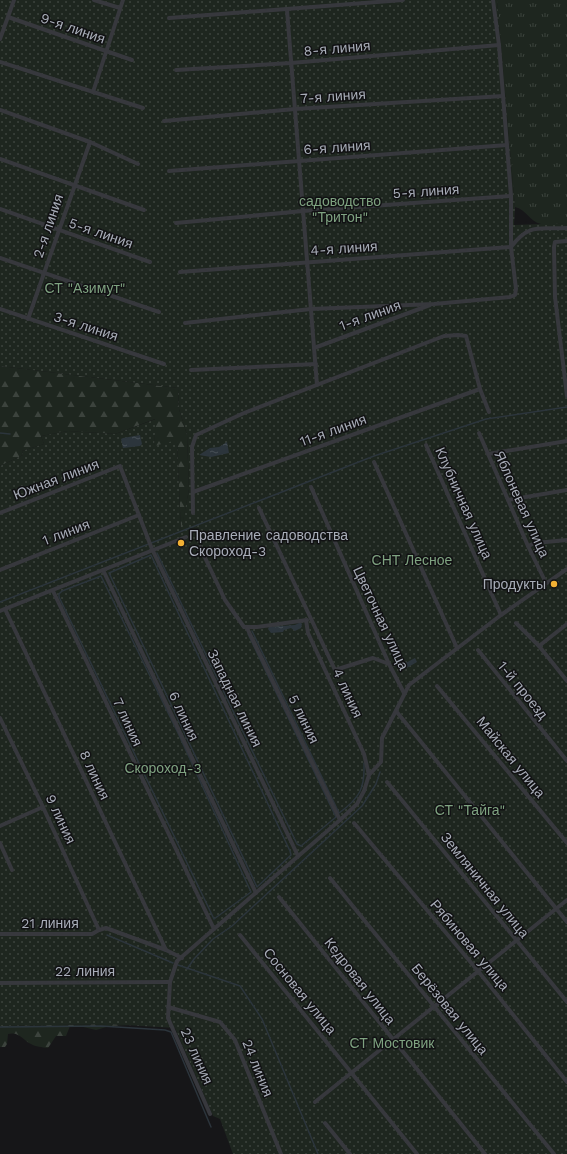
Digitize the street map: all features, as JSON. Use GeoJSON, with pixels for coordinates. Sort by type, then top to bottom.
{"type":"FeatureCollection","features":[{"type":"Feature","properties":{"kind":"street"},"geometry":{"type":"LineString","coordinates":[[0,39],[14,0]]}},
{"type":"Feature","properties":{"kind":"street"},"geometry":{"type":"LineString","coordinates":[[94,0],[120,8]]}},
{"type":"Feature","properties":{"kind":"street"},"geometry":{"type":"LineString","coordinates":[[93,92],[123,0]]}},
{"type":"Feature","properties":{"kind":"street"},"geometry":{"type":"LineString","coordinates":[[169,18],[403,0]]}},
{"type":"Feature","properties":{"kind":"street"},"geometry":{"type":"LineString","coordinates":[[185,323],[311,309],[434,304],[512,296],[516,289],[511,247],[511,196],[499,45],[493,0]]}},
{"type":"Feature","properties":{"kind":"street"},"geometry":{"type":"LineString","coordinates":[[287,10],[317,385]]}},
{"type":"Feature","properties":{"kind":"street","name":"9-я линия"},"geometry":{"type":"LineString","coordinates":[[8,17],[132,60]]}},
{"type":"Feature","properties":{"kind":"street","name":"8-я линия"},"geometry":{"type":"LineString","coordinates":[[176,70],[291,63],[499,45]]}},
{"type":"Feature","properties":{"kind":"street"},"geometry":{"type":"LineString","coordinates":[[0,62],[142,108]]}},
{"type":"Feature","properties":{"kind":"street","name":"7-я линия"},"geometry":{"type":"LineString","coordinates":[[164,121],[295,109],[503,96]]}},
{"type":"Feature","properties":{"kind":"street"},"geometry":{"type":"LineString","coordinates":[[0,110],[90,142],[138,164]]}},
{"type":"Feature","properties":{"kind":"street","name":"2-я линия"},"geometry":{"type":"LineString","coordinates":[[28,319],[90,142]]}},
{"type":"Feature","properties":{"kind":"street","name":"6-я линия"},"geometry":{"type":"LineString","coordinates":[[169,171],[507,145]]}},
{"type":"Feature","properties":{"kind":"street"},"geometry":{"type":"LineString","coordinates":[[0,159],[144,210]]}},
{"type":"Feature","properties":{"kind":"street","name":"5-я линия"},"geometry":{"type":"LineString","coordinates":[[176,223],[303,211],[511,196]]}},
{"type":"Feature","properties":{"kind":"street","name":"5-я линия"},"geometry":{"type":"LineString","coordinates":[[0,209],[150,262]]}},
{"type":"Feature","properties":{"kind":"street"},"geometry":{"type":"LineString","coordinates":[[511,247],[519,236],[528,230],[537,228],[567,228]]}},
{"type":"Feature","properties":{"kind":"street"},"geometry":{"type":"LineString","coordinates":[[567,241],[555,242],[554,247],[555,297],[566,370],[567,396]]}},
{"type":"Feature","properties":{"kind":"street","name":"4-я линия"},"geometry":{"type":"LineString","coordinates":[[180,272],[511,247]]}},
{"type":"Feature","properties":{"kind":"street"},"geometry":{"type":"LineString","coordinates":[[0,258],[159,312]]}},
{"type":"Feature","properties":{"kind":"street","name":"1-я линия"},"geometry":{"type":"LineString","coordinates":[[314,348],[434,304]]}},
{"type":"Feature","properties":{"kind":"street","name":"3-я линия"},"geometry":{"type":"LineString","coordinates":[[0,309],[164,364]]}},
{"type":"Feature","properties":{"kind":"street"},"geometry":{"type":"LineString","coordinates":[[193,514],[192,447],[196,435],[244,412],[444,336],[466,336],[480,389],[489,412]]}},
{"type":"Feature","properties":{"kind":"street"},"geometry":{"type":"LineString","coordinates":[[192,370],[316,364]]}},
{"type":"Feature","properties":{"kind":"street","name":"11-я линия"},"geometry":{"type":"LineString","coordinates":[[193,492],[480,389]]}},
{"type":"Feature","properties":{"kind":"street","name":"Яблоневая улица"},"geometry":{"type":"LineString","coordinates":[[479,433],[528,546],[546,583]]}},
{"type":"Feature","properties":{"kind":"street"},"geometry":{"type":"LineString","coordinates":[[488,454],[567,441]]}},
{"type":"Feature","properties":{"kind":"street","name":"Клубничная улица"},"geometry":{"type":"LineString","coordinates":[[426,445],[501,615]]}},
{"type":"Feature","properties":{"kind":"street"},"geometry":{"type":"LineString","coordinates":[[374,462],[457,648]]}},
{"type":"Feature","properties":{"kind":"street","name":"Южная линия"},"geometry":{"type":"LineString","coordinates":[[0,513],[120,466]]}},
{"type":"Feature","properties":{"kind":"street","name":"Западная линия"},"geometry":{"type":"LineString","coordinates":[[120,466],[152,550],[298,856]]}},
{"type":"Feature","properties":{"kind":"street","name":"Цветочная улица"},"geometry":{"type":"LineString","coordinates":[[311,487],[388,664],[404,693]]}},
{"type":"Feature","properties":{"kind":"street"},"geometry":{"type":"LineString","coordinates":[[508,500],[567,490]]}},
{"type":"Feature","properties":{"kind":"street"},"geometry":{"type":"LineString","coordinates":[[259,508],[334,670],[373,658],[388,664]]}},
{"type":"Feature","properties":{"kind":"street","name":"1 линия"},"geometry":{"type":"LineString","coordinates":[[0,570],[139,515]]}},
{"type":"Feature","properties":{"kind":"street"},"geometry":{"type":"LineString","coordinates":[[0,611],[186,537]]}},
{"type":"Feature","properties":{"kind":"street"},"geometry":{"type":"LineString","coordinates":[[528,546],[535,543],[567,540]]}},
{"type":"Feature","properties":{"kind":"street","name":"5 линия"},"geometry":{"type":"LineString","coordinates":[[200,547],[225,600],[244,627],[247,628],[340,820]]}},
{"type":"Feature","properties":{"kind":"street"},"geometry":{"type":"LineString","coordinates":[[369,775],[381,762],[382,738],[409,685],[501,615],[567,569]]}},
{"type":"Feature","properties":{"kind":"street","name":"6 линия"},"geometry":{"type":"LineString","coordinates":[[103,570],[256,893]]}},
{"type":"Feature","properties":{"kind":"street","name":"7 линия"},"geometry":{"type":"LineString","coordinates":[[53,590],[214,929]]}},
{"type":"Feature","properties":{"kind":"street","name":"8 линия"},"geometry":{"type":"LineString","coordinates":[[5,609],[166,950]]}},
{"type":"Feature","properties":{"kind":"street"},"geometry":{"type":"LineString","coordinates":[[247,628],[306,620],[312,621]]}},
{"type":"Feature","properties":{"kind":"street","name":"4 линия"},"geometry":{"type":"LineString","coordinates":[[306,620],[308,633],[364,754],[369,775]]}},
{"type":"Feature","properties":{"kind":"street"},"geometry":{"type":"LineString","coordinates":[[516,623],[538,646],[567,681]]}},
{"type":"Feature","properties":{"kind":"street"},"geometry":{"type":"LineString","coordinates":[[538,646],[567,624]]}},
{"type":"Feature","properties":{"kind":"street","name":"1-й проезд"},"geometry":{"type":"LineString","coordinates":[[478,650],[567,761]]}},
{"type":"Feature","properties":{"kind":"street","name":"Майская улица"},"geometry":{"type":"LineString","coordinates":[[437,686],[567,843]]}},
{"type":"Feature","properties":{"kind":"street"},"geometry":{"type":"LineString","coordinates":[[396,711],[567,922]]}},
{"type":"Feature","properties":{"kind":"street","name":"9 линия"},"geometry":{"type":"LineString","coordinates":[[0,718],[43,807],[99,930]]}},
{"type":"Feature","properties":{"kind":"street","name":"23 линия"},"geometry":{"type":"LineString","coordinates":[[210,1114],[168,1018],[170,982],[177,961],[340,820],[356,804],[364,791],[369,775]]}},
{"type":"Feature","properties":{"kind":"street","name":"Земляничная улица"},"geometry":{"type":"LineString","coordinates":[[387,782],[567,1002]]}},
{"type":"Feature","properties":{"kind":"street"},"geometry":{"type":"LineString","coordinates":[[0,826],[43,807]]}},
{"type":"Feature","properties":{"kind":"street","name":"Рябиновая улица"},"geometry":{"type":"LineString","coordinates":[[354,823],[567,1082]]}},
{"type":"Feature","properties":{"kind":"street"},"geometry":{"type":"LineString","coordinates":[[0,842],[12,870]]}},
{"type":"Feature","properties":{"kind":"street","name":"Берёзовая улица"},"geometry":{"type":"LineString","coordinates":[[330,878],[554,1154]]}},
{"type":"Feature","properties":{"kind":"street","name":"Кедровая улица"},"geometry":{"type":"LineString","coordinates":[[278,897],[485,1154]]}},
{"type":"Feature","properties":{"kind":"street"},"geometry":{"type":"LineString","coordinates":[[315,1102],[567,900]]}},
{"type":"Feature","properties":{"kind":"street","name":"21 линия"},"geometry":{"type":"LineString","coordinates":[[0,934],[92,934],[106,928],[166,950],[182,958]]}},
{"type":"Feature","properties":{"kind":"street","name":"Сосновая улица"},"geometry":{"type":"LineString","coordinates":[[240,936],[352,1072],[417,1154]]}},
{"type":"Feature","properties":{"kind":"street","name":"22 линия"},"geometry":{"type":"LineString","coordinates":[[0,983],[170,982]]}},
{"type":"Feature","properties":{"kind":"street","name":"24 линия"},"geometry":{"type":"LineString","coordinates":[[168,1007],[220,1022],[229,1031],[235,1040],[281,1154]]}},
{"type":"Feature","properties":{"kind":"street"},"geometry":{"type":"LineString","coordinates":[[325,1123],[350,1154]]}},
{"type":"Feature","properties":{"kind":"green space"},"geometry":{"type":"Polygon","coordinates":[[[0,0],[497,0],[515,207],[514,225],[567,223],[567,1154],[233,1154],[220,1119],[213,1116],[175,1028],[109,1024],[0,1026],[0,466],[23,455],[22,451],[44,444],[41,436],[68,431],[115,434],[156,419],[154,446],[177,440],[181,531],[189,489],[187,435],[179,409],[178,388],[0,366],[0,0]]]}},
{"type":"Feature","properties":{"kind":"green space"},"geometry":{"type":"Polygon","coordinates":[[[497,0],[567,0],[567,223],[544,225],[537,223],[522,210],[515,207],[497,0]]]}},
{"type":"Feature","properties":{"kind":"green space"},"geometry":{"type":"Polygon","coordinates":[[[0,366],[178,388],[179,409],[187,435],[189,489],[181,533],[177,441],[154,447],[155,419],[115,434],[68,431],[41,436],[44,444],[22,451],[23,455],[0,466],[0,366]]]}},
{"type":"Feature","properties":{"kind":"green space"},"geometry":{"type":"Polygon","coordinates":[[[132,1025],[110,1026],[96,1030],[79,1026],[70,1026],[66,1036],[56,1036],[48,1048],[33,1045],[21,1036],[12,1033],[8,1034],[7,1044],[5,1047],[0,1047],[0,1026],[132,1025]]]}},
{"type":"Feature","properties":{"kind":"water"},"geometry":{"type":"Polygon","coordinates":[[[140,435],[142,444],[140,446],[123,448],[121,439],[140,435]]]}},
{"type":"Feature","properties":{"kind":"water"},"geometry":{"type":"Polygon","coordinates":[[[227,442],[229,453],[211,457],[199,455],[210,448],[219,447],[227,442]]]}},
{"type":"Feature","properties":{"kind":"water"},"geometry":{"type":"Polygon","coordinates":[[[299,623],[302,624],[301,628],[295,631],[291,628],[284,630],[283,632],[271,633],[268,629],[269,627],[295,625],[299,623]]]}},
{"type":"Feature","properties":{"kind":"water"},"geometry":{"type":"Polygon","coordinates":[[[415,658],[417,662],[403,670],[400,666],[415,658]]]}},
{"type":"Feature","properties":{"kind":"waterway"},"geometry":{"type":"LineString","coordinates":[[0,602],[374,456],[486,419],[567,407]]}},
{"type":"Feature","properties":{"kind":"waterway"},"geometry":{"type":"LineString","coordinates":[[0,433],[10,434]]}},
{"type":"Feature","properties":{"kind":"waterway"},"geometry":{"type":"LineString","coordinates":[[157,553],[297,844],[301,846],[336,817],[248,634]]}},
{"type":"Feature","properties":{"kind":"waterway"},"geometry":{"type":"LineString","coordinates":[[151,555],[290,851],[291,855],[257,887],[109,573],[151,555]]}},
{"type":"Feature","properties":{"kind":"waterway"},"geometry":{"type":"LineString","coordinates":[[101,576],[178,733],[251,892],[214,919],[59,597],[59,594],[62,591],[101,576]]}},
{"type":"Feature","properties":{"kind":"waterway"},"geometry":{"type":"LineString","coordinates":[[252,631],[339,813],[346,808],[360,792],[364,772],[364,763]]}},
{"type":"Feature","properties":{"kind":"waterway"},"geometry":{"type":"LineString","coordinates":[[187,969],[194,959],[213,939],[232,926],[362,806],[376,784],[380,772]]}},
{"type":"Feature","properties":{"kind":"waterway"},"geometry":{"type":"LineString","coordinates":[[107,935],[173,963]]}},
{"type":"Feature","properties":{"kind":"waterway"},"geometry":{"type":"LineString","coordinates":[[178,965],[240,986],[262,1019],[318,1154]]}},
{"type":"Feature","properties":{"kind":"waterway"},"geometry":{"type":"LineString","coordinates":[[0,1027],[101,1026],[165,1030],[171,1032],[211,1127]]}},
{"type":"Feature","properties":{"kind":"place","name":"Правление садоводства Скороход-3"},"geometry":{"type":"Point","coordinates":[181,543]}},
{"type":"Feature","properties":{"kind":"place","name":"Продукты"},"geometry":{"type":"Point","coordinates":[554,584]}},
{"type":"Feature","properties":{"kind":"park label","name":"садоводство \"Тритон\""},"geometry":{"type":"Point","coordinates":[340,210]}},
{"type":"Feature","properties":{"kind":"park label","name":"СТ \"Азимут\""},"geometry":{"type":"Point","coordinates":[85,288]}},
{"type":"Feature","properties":{"kind":"park label","name":"СНТ Лесное"},"geometry":{"type":"Point","coordinates":[412,560]}},
{"type":"Feature","properties":{"kind":"park label","name":"Скороход-3"},"geometry":{"type":"Point","coordinates":[163,768]}},
{"type":"Feature","properties":{"kind":"park label","name":"СТ \"Тайга\""},"geometry":{"type":"Point","coordinates":[470,810]}},
{"type":"Feature","properties":{"kind":"park label","name":"СТ Мостовик"},"geometry":{"type":"Point","coordinates":[392,1043]}}]}
